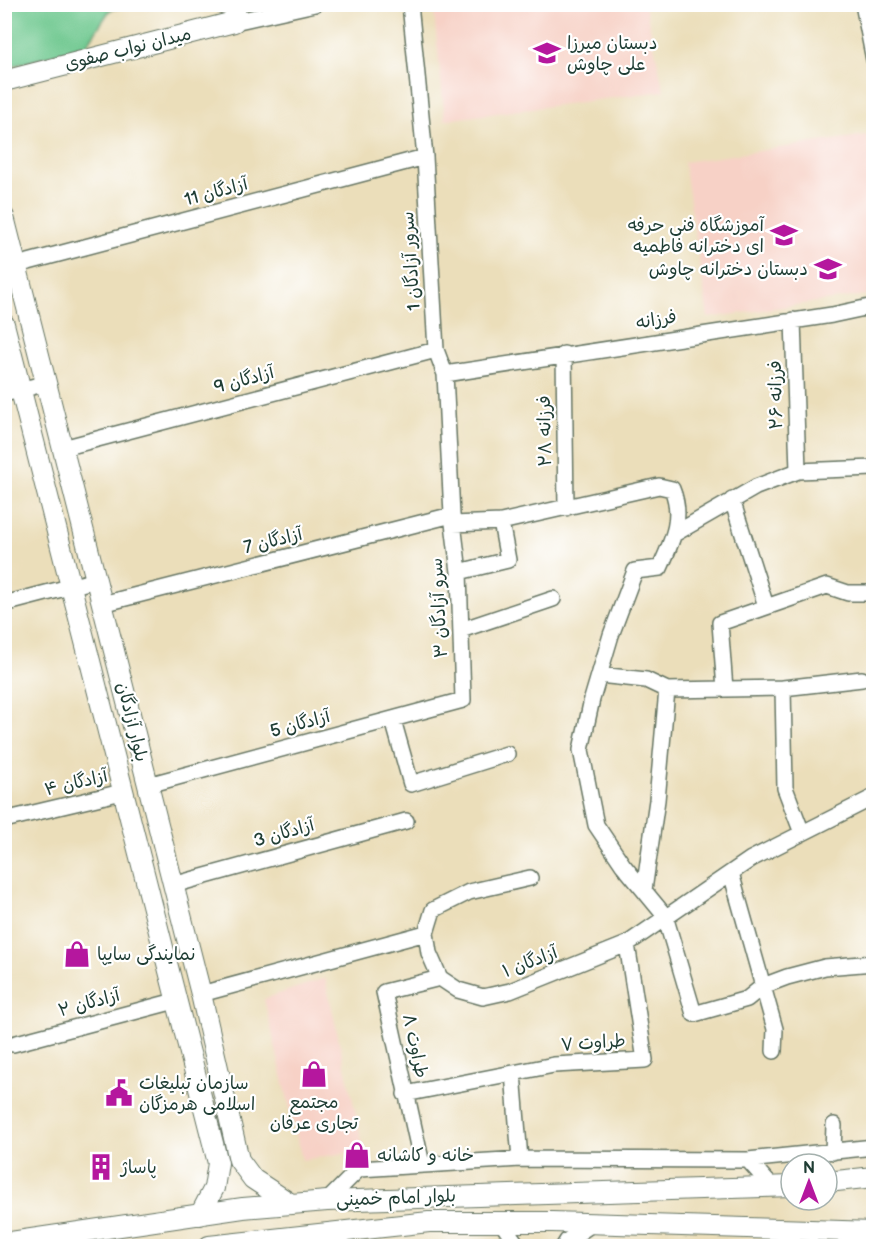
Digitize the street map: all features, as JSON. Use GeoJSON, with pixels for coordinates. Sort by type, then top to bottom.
{"type":"FeatureCollection","features":[{"type":"Feature","properties":{"kind":"main road","name":"میدان نواب صفوی"},"geometry":{"type":"LineString","coordinates":[[4,81],[235,13]]}},
{"type":"Feature","properties":{"kind":"main road","name":"بلوار آزادگان"},"geometry":{"type":"LineString","coordinates":[[4,217],[201,994],[239,1160],[254,1179],[291,1204]]}},
{"type":"Feature","properties":{"kind":"main road","name":"بلوار آزادگان"},"geometry":{"type":"LineString","coordinates":[[4,324],[13,392],[69,587],[218,1163],[214,1188],[200,1215]]}},
{"type":"Feature","properties":{"kind":"main road"},"geometry":{"type":"LineString","coordinates":[[122,792],[148,785]]}},
{"type":"Feature","properties":{"kind":"main road"},"geometry":{"type":"LineString","coordinates":[[175,1000],[201,994]]}},
{"type":"Feature","properties":{"kind":"main road"},"geometry":{"type":"LineString","coordinates":[[839,1181],[873,1177]]}},
{"type":"Feature","properties":{"kind":"main road","name":"بلوار امام خمینی"},"geometry":{"type":"LineString","coordinates":[[4,1243],[200,1215],[327,1201],[779,1186]]}},
{"type":"Feature","properties":{"kind":"main road"},"geometry":{"type":"LineString","coordinates":[[839,1188],[873,1189]]}},
{"type":"Feature","properties":{"kind":"main road","name":"بلوار امام خمینی"},"geometry":{"type":"LineString","coordinates":[[209,1246],[429,1222],[593,1223],[873,1232]]}},
{"type":"Feature","properties":{"kind":"street"},"geometry":{"type":"LineString","coordinates":[[235,13],[315,4]]}},
{"type":"Feature","properties":{"kind":"street","name":"سرور آزادگان 1"},"geometry":{"type":"LineString","coordinates":[[410,4],[424,157],[436,350],[445,374],[453,519]]}},
{"type":"Feature","properties":{"kind":"street"},"geometry":{"type":"LineString","coordinates":[[867,9],[873,53]]}},
{"type":"Feature","properties":{"kind":"street","name":"آزادگان 11"},"geometry":{"type":"LineString","coordinates":[[17,265],[424,157]]}},
{"type":"Feature","properties":{"kind":"street","name":"فرزانه"},"geometry":{"type":"LineString","coordinates":[[445,374],[873,306]]}},
{"type":"Feature","properties":{"kind":"street","name":"فرزانه ۲۶"},"geometry":{"type":"LineString","coordinates":[[794,320],[798,471]]}},
{"type":"Feature","properties":{"kind":"street","name":"آزادگان 9"},"geometry":{"type":"LineString","coordinates":[[63,448],[436,350]]}},
{"type":"Feature","properties":{"kind":"street","name":"فرزانه ۲۸"},"geometry":{"type":"LineString","coordinates":[[564,354],[566,508]]}},
{"type":"Feature","properties":{"kind":"street"},"geometry":{"type":"LineString","coordinates":[[13,392],[46,383]]}},
{"type":"Feature","properties":{"kind":"street"},"geometry":{"type":"LineString","coordinates":[[873,468],[798,471],[756,487],[675,533],[660,568],[634,571],[599,675],[581,750],[596,825],[666,916],[694,1014],[747,999],[763,986],[825,967],[873,963]]}},
{"type":"Feature","properties":{"kind":"street","name":"آزادگان 7"},"geometry":{"type":"LineString","coordinates":[[102,604],[453,519],[501,522],[659,486],[672,489],[678,512],[675,533]]}},
{"type":"Feature","properties":{"kind":"street"},"geometry":{"type":"LineString","coordinates":[[732,500],[766,606]]}},
{"type":"Feature","properties":{"kind":"street","name":"سرو آزادگان ۳"},"geometry":{"type":"LineString","coordinates":[[453,519],[459,572],[462,700]]}},
{"type":"Feature","properties":{"kind":"street"},"geometry":{"type":"LineString","coordinates":[[459,572],[508,560],[501,522]]}},
{"type":"Feature","properties":{"kind":"street"},"geometry":{"type":"LineString","coordinates":[[4,604],[96,580]]}},
{"type":"Feature","properties":{"kind":"street"},"geometry":{"type":"LineString","coordinates":[[725,689],[720,623],[827,586],[848,593],[873,593]]}},
{"type":"Feature","properties":{"kind":"street"},"geometry":{"type":"LineString","coordinates":[[461,630],[553,599]]}},
{"type":"Feature","properties":{"kind":"street"},"geometry":{"type":"LineString","coordinates":[[599,675],[646,680],[667,690],[783,688],[862,679]]}},
{"type":"Feature","properties":{"kind":"street"},"geometry":{"type":"LineString","coordinates":[[783,688],[785,788],[802,833]]}},
{"type":"Feature","properties":{"kind":"street"},"geometry":{"type":"LineString","coordinates":[[644,890],[657,800],[667,690]]}},
{"type":"Feature","properties":{"kind":"street","name":"آزادگان 5"},"geometry":{"type":"LineString","coordinates":[[148,785],[462,700]]}},
{"type":"Feature","properties":{"kind":"street"},"geometry":{"type":"LineString","coordinates":[[393,720],[411,784],[507,754]]}},
{"type":"Feature","properties":{"kind":"street","name":"آزادگان ۴"},"geometry":{"type":"LineString","coordinates":[[4,820],[122,792]]}},
{"type":"Feature","properties":{"kind":"street","name":"آزادگان ۱"},"geometry":{"type":"LineString","coordinates":[[440,978],[458,990],[483,997],[510,991],[627,944],[731,873],[873,797]]}},
{"type":"Feature","properties":{"kind":"street","name":"آزادگان 3"},"geometry":{"type":"LineString","coordinates":[[173,885],[406,821]]}},
{"type":"Feature","properties":{"kind":"street"},"geometry":{"type":"LineString","coordinates":[[731,873],[776,1029],[774,1051]]}},
{"type":"Feature","properties":{"kind":"street"},"geometry":{"type":"LineString","coordinates":[[440,978],[429,953],[426,933],[433,910],[469,892],[530,878]]}},
{"type":"Feature","properties":{"kind":"street"},"geometry":{"type":"LineString","coordinates":[[201,994],[426,933]]}},
{"type":"Feature","properties":{"kind":"street","name":"طراوت ۷"},"geometry":{"type":"LineString","coordinates":[[513,1073],[554,1065],[645,1060],[627,944]]}},
{"type":"Feature","properties":{"kind":"street","name":"طراوت ۸"},"geometry":{"type":"LineString","coordinates":[[422,1164],[384,992],[440,978]]}},
{"type":"Feature","properties":{"kind":"street","name":"آزادگان ۲"},"geometry":{"type":"LineString","coordinates":[[13,1044],[175,1000]]}},
{"type":"Feature","properties":{"kind":"street"},"geometry":{"type":"LineString","coordinates":[[405,1094],[513,1073],[520,1160]]}},
{"type":"Feature","properties":{"kind":"street"},"geometry":{"type":"LineString","coordinates":[[834,1125],[833,1152],[873,1147]]}},
{"type":"Feature","properties":{"kind":"street"},"geometry":{"type":"LineString","coordinates":[[327,1201],[359,1169],[520,1160],[748,1160],[779,1157]]}},
{"type":"Feature","properties":{"kind":"street"},"geometry":{"type":"LineString","coordinates":[[748,1160],[779,1184]]}},
{"type":"Feature","properties":{"kind":"street"},"geometry":{"type":"LineString","coordinates":[[501,1222],[518,1246]]}},
{"type":"Feature","properties":{"kind":"street"},"geometry":{"type":"LineString","coordinates":[[564,1246],[567,1241],[593,1223]]}},
{"type":"Feature","properties":{"kind":"shaded area","name":"دبستان میرزا علی چاوش"},"geometry":{"type":"Polygon","coordinates":[[[503,4],[645,5],[664,91],[445,120],[434,14],[503,4]]]}},
{"type":"Feature","properties":{"kind":"shaded area","name":"آموزشگاه فنی حرفه ای دخترانه فاطمیه"},"geometry":{"type":"Polygon","coordinates":[[[867,135],[873,175],[873,294],[708,318],[684,162],[867,135]]]}},
{"type":"Feature","properties":{"kind":"shaded area","name":"مجتمع تجاری عرفان"},"geometry":{"type":"Polygon","coordinates":[[[325,978],[364,1150],[302,1160],[264,999],[325,978]]]}},
{"type":"Feature","properties":{"kind":"green space"},"geometry":{"type":"Polygon","coordinates":[[[5,4],[130,5],[110,10],[86,46],[5,68],[5,4]]]}},
{"type":"Feature","properties":{"kind":"place","name":"دبستان میرزا علی چاوش"},"geometry":{"type":"Point","coordinates":[547,53]}},
{"type":"Feature","properties":{"kind":"place","name":"آموزشگاه فنی حرفه ای دخترانه فاطمیه"},"geometry":{"type":"Point","coordinates":[784,235]}},
{"type":"Feature","properties":{"kind":"place","name":"دبستان دخترانه چاوش"},"geometry":{"type":"Point","coordinates":[828,269]}},
{"type":"Feature","properties":{"kind":"place","name":"نمایندگی سایپا"},"geometry":{"type":"Point","coordinates":[77,954]}},
{"type":"Feature","properties":{"kind":"place","name":"مجتمع تجاری عرفان"},"geometry":{"type":"Point","coordinates":[314,1074]}},
{"type":"Feature","properties":{"kind":"place","name":"سازمان تبلیغات اسلامی هرمزگان"},"geometry":{"type":"Point","coordinates":[119,1093]}},
{"type":"Feature","properties":{"kind":"place","name":"خانه و کاشانه"},"geometry":{"type":"Point","coordinates":[357,1155]}},
{"type":"Feature","properties":{"kind":"place","name":"پاساژ"},"geometry":{"type":"Point","coordinates":[101,1167]}}]}
